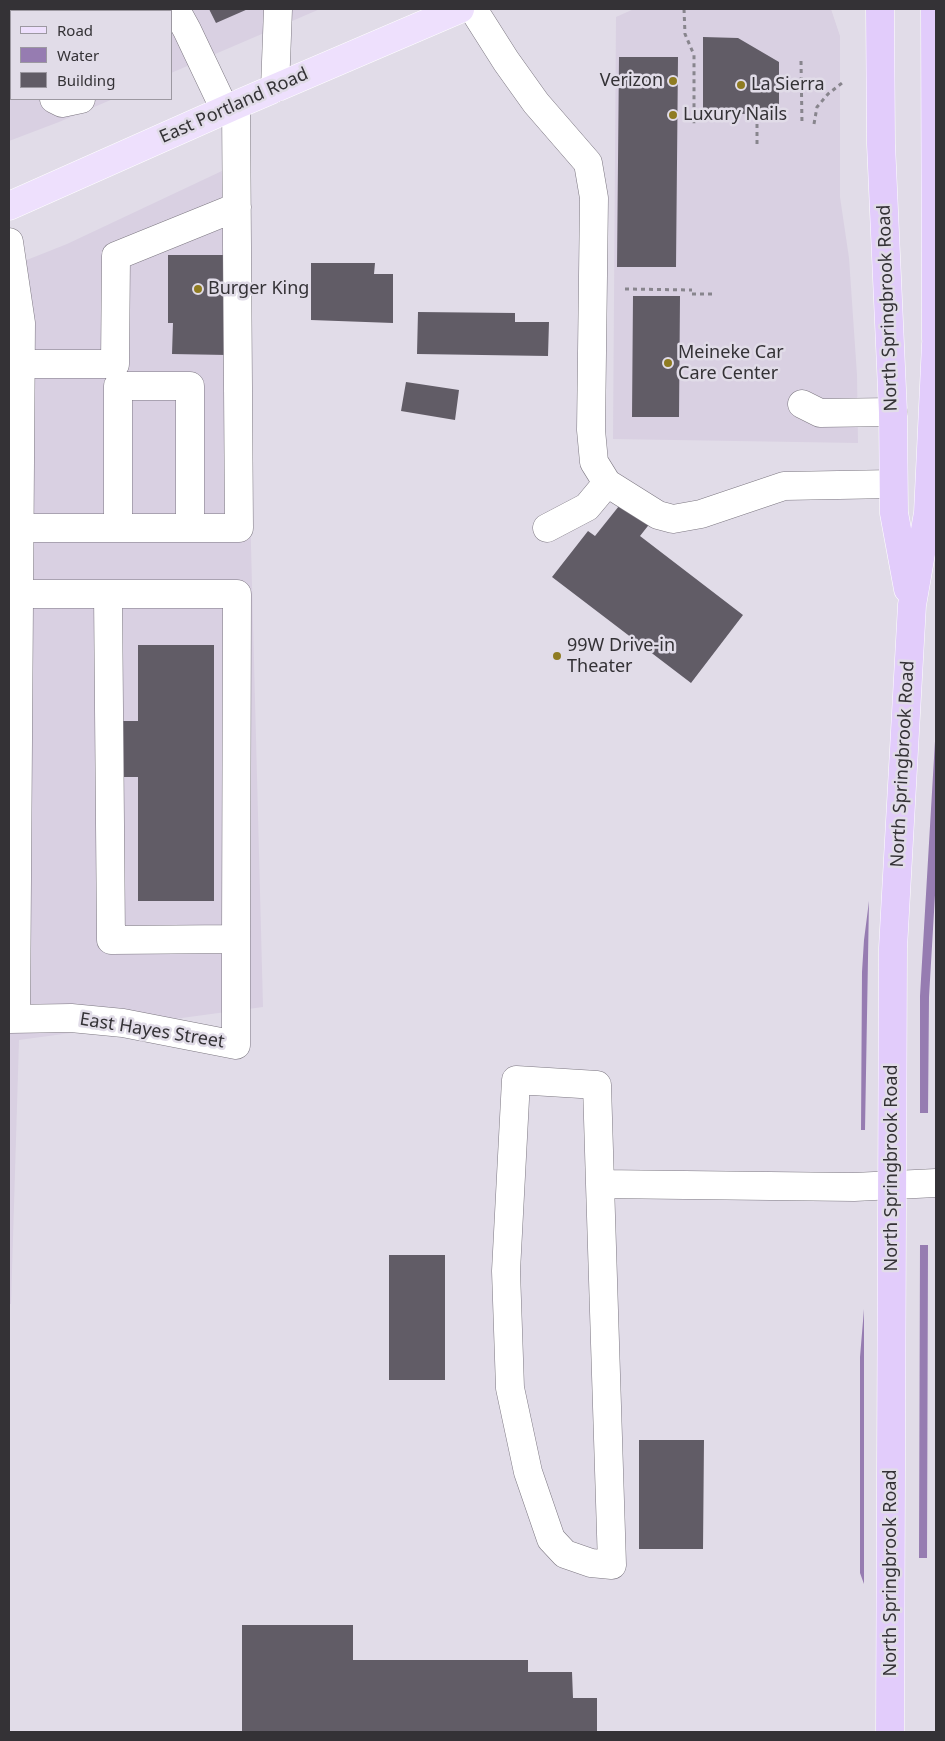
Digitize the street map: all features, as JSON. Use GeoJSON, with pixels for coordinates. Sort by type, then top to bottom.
{"type":"FeatureCollection","features":[{"type":"Feature","properties":{"kind":"highway","name":"North Springbrook Road"},"geometry":{"type":"LineString","coordinates":[[880,9],[882,144],[893,412],[894,514],[912,605]]}},
{"type":"Feature","properties":{"kind":"highway"},"geometry":{"type":"LineString","coordinates":[[934,9],[936,339]]}},
{"type":"Feature","properties":{"kind":"highway","name":"North Springbrook Road"},"geometry":{"type":"LineString","coordinates":[[890,1732],[893,948],[912,605],[928,513],[936,344]]}},
{"type":"Feature","properties":{"kind":"highway"},"geometry":{"type":"LineString","coordinates":[[893,412],[911,411],[912,490],[928,513]]}},
{"type":"Feature","properties":{"kind":"main road","name":"East Portland Road"},"geometry":{"type":"LineString","coordinates":[[9,206],[231,107],[460,9]]}},
{"type":"Feature","properties":{"kind":"street"},"geometry":{"type":"LineString","coordinates":[[14,517],[118,528],[239,528],[237,208],[231,107],[176,10],[173,9]]}},
{"type":"Feature","properties":{"kind":"street"},"geometry":{"type":"LineString","coordinates":[[275,88],[278,9]]}},
{"type":"Feature","properties":{"kind":"street"},"geometry":{"type":"LineString","coordinates":[[473,9],[506,62],[536,103],[588,163],[594,198],[591,430],[594,462],[608,483],[658,515],[673,519],[701,514],[784,486],[894,484]]}},
{"type":"Feature","properties":{"kind":"street"},"geometry":{"type":"LineString","coordinates":[[56,100],[62,103],[76,100]]}},
{"type":"Feature","properties":{"kind":"street"},"geometry":{"type":"LineString","coordinates":[[118,528],[116,256],[237,208]]}},
{"type":"Feature","properties":{"kind":"street"},"geometry":{"type":"LineString","coordinates":[[9,242],[21,323],[15,374],[14,517],[19,594],[14,695],[12,1019]]}},
{"type":"Feature","properties":{"kind":"street"},"geometry":{"type":"LineString","coordinates":[[15,374],[116,375],[190,386],[190,528]]}},
{"type":"Feature","properties":{"kind":"street"},"geometry":{"type":"LineString","coordinates":[[802,404],[820,413],[893,412]]}},
{"type":"Feature","properties":{"kind":"street"},"geometry":{"type":"LineString","coordinates":[[547,528],[587,507],[608,483]]}},
{"type":"Feature","properties":{"kind":"street"},"geometry":{"type":"LineString","coordinates":[[19,594],[108,594],[237,594],[236,939],[111,940],[108,594]]}},
{"type":"Feature","properties":{"kind":"street","name":"East Hayes Street"},"geometry":{"type":"LineString","coordinates":[[12,1019],[71,1018],[123,1023],[236,1045],[236,939]]}},
{"type":"Feature","properties":{"kind":"street"},"geometry":{"type":"LineString","coordinates":[[516,1080],[597,1085],[600,1184],[608,1438],[612,1565],[591,1563],[565,1554],[551,1539],[528,1472],[510,1388],[506,1271],[516,1080]]}},
{"type":"Feature","properties":{"kind":"street"},"geometry":{"type":"LineString","coordinates":[[600,1184],[854,1187],[936,1183]]}},
{"type":"Feature","properties":{"kind":"path"},"geometry":{"type":"LineString","coordinates":[[684,9],[684,34],[694,55],[694,124]]}},
{"type":"Feature","properties":{"kind":"path"},"geometry":{"type":"LineString","coordinates":[[801,61],[802,124]]}},
{"type":"Feature","properties":{"kind":"path"},"geometry":{"type":"LineString","coordinates":[[814,124],[817,107],[828,94],[842,83]]}},
{"type":"Feature","properties":{"kind":"path"},"geometry":{"type":"LineString","coordinates":[[757,124],[757,146]]}},
{"type":"Feature","properties":{"kind":"path"},"geometry":{"type":"LineString","coordinates":[[625,289],[716,294]]}},
{"type":"Feature","properties":{"kind":"shaded area"},"geometry":{"type":"Polygon","coordinates":[[[9,9],[320,9],[172,73],[172,10],[10,10],[10,100],[111,100],[9,141],[9,9]]]}},
{"type":"Feature","properties":{"kind":"shaded area"},"geometry":{"type":"Polygon","coordinates":[[[634,9],[831,9],[840,36],[840,197],[849,258],[857,375],[858,443],[613,439],[616,17],[634,9]]]}},
{"type":"Feature","properties":{"kind":"shaded area"},"geometry":{"type":"Polygon","coordinates":[[[241,162],[263,1007],[19,1040],[11,1304],[9,1304],[9,267],[67,244],[241,162]]]}},
{"type":"Feature","properties":{"kind":"water"},"geometry":{"type":"Polygon","coordinates":[[[936,724],[936,878],[929,997],[928,1113],[920,1113],[920,996],[936,724]]]}},
{"type":"Feature","properties":{"kind":"water"},"geometry":{"type":"Polygon","coordinates":[[[869,901],[865,1130],[861,1130],[862,972],[869,901]]]}},
{"type":"Feature","properties":{"kind":"water"},"geometry":{"type":"Polygon","coordinates":[[[920,1245],[928,1245],[927,1558],[919,1558],[920,1245]]]}},
{"type":"Feature","properties":{"kind":"water"},"geometry":{"type":"Polygon","coordinates":[[[864,1309],[864,1584],[860,1573],[860,1357],[864,1309]]]}},
{"type":"Feature","properties":{"kind":"building"},"geometry":{"type":"Polygon","coordinates":[[[209,9],[248,9],[216,23],[209,9]]]}},
{"type":"Feature","properties":{"kind":"building","name":"La Sierra"},"geometry":{"type":"Polygon","coordinates":[[[703,37],[738,38],[779,62],[779,114],[729,114],[729,110],[703,109],[703,37]]]}},
{"type":"Feature","properties":{"kind":"building"},"geometry":{"type":"Polygon","coordinates":[[[619,57],[678,57],[676,267],[617,267],[619,57]]]}},
{"type":"Feature","properties":{"kind":"building","name":"Burger King"},"geometry":{"type":"Polygon","coordinates":[[[168,255],[228,255],[227,355],[172,354],[173,323],[168,323],[168,255]]]}},
{"type":"Feature","properties":{"kind":"building"},"geometry":{"type":"Polygon","coordinates":[[[311,263],[375,263],[374,274],[393,274],[393,323],[311,320],[311,263]]]}},
{"type":"Feature","properties":{"kind":"building"},"geometry":{"type":"Polygon","coordinates":[[[633,296],[680,296],[679,417],[632,417],[633,296]]]}},
{"type":"Feature","properties":{"kind":"building"},"geometry":{"type":"Polygon","coordinates":[[[418,312],[515,313],[515,322],[549,322],[548,356],[417,354],[418,312]]]}},
{"type":"Feature","properties":{"kind":"building"},"geometry":{"type":"Polygon","coordinates":[[[406,382],[459,390],[455,420],[401,411],[406,382]]]}},
{"type":"Feature","properties":{"kind":"building"},"geometry":{"type":"Polygon","coordinates":[[[623,501],[651,522],[640,536],[743,615],[691,683],[552,577],[588,531],[595,536],[623,501]]]}},
{"type":"Feature","properties":{"kind":"building"},"geometry":{"type":"Polygon","coordinates":[[[138,645],[214,645],[214,901],[138,901],[138,777],[119,777],[119,721],[138,721],[138,645]]]}},
{"type":"Feature","properties":{"kind":"building"},"geometry":{"type":"Polygon","coordinates":[[[389,1255],[445,1255],[445,1380],[389,1380],[389,1255]]]}},
{"type":"Feature","properties":{"kind":"building"},"geometry":{"type":"Polygon","coordinates":[[[639,1440],[704,1440],[703,1549],[639,1549],[639,1440]]]}},
{"type":"Feature","properties":{"kind":"building"},"geometry":{"type":"Polygon","coordinates":[[[242,1625],[353,1625],[353,1660],[528,1660],[528,1672],[572,1672],[573,1698],[597,1698],[597,1732],[242,1732],[242,1625]]]}},
{"type":"Feature","properties":{"kind":"place","name":"Verizon"},"geometry":{"type":"Point","coordinates":[673,81]}},
{"type":"Feature","properties":{"kind":"place","name":"La Sierra"},"geometry":{"type":"Point","coordinates":[741,85]}},
{"type":"Feature","properties":{"kind":"place","name":"Luxury Nails"},"geometry":{"type":"Point","coordinates":[673,115]}},
{"type":"Feature","properties":{"kind":"place","name":"Burger King"},"geometry":{"type":"Point","coordinates":[198,289]}},
{"type":"Feature","properties":{"kind":"place","name":"Meineke Car Care Center"},"geometry":{"type":"Point","coordinates":[668,363]}},
{"type":"Feature","properties":{"kind":"place","name":"99W Drive-in Theater"},"geometry":{"type":"Point","coordinates":[557,656]}}]}
